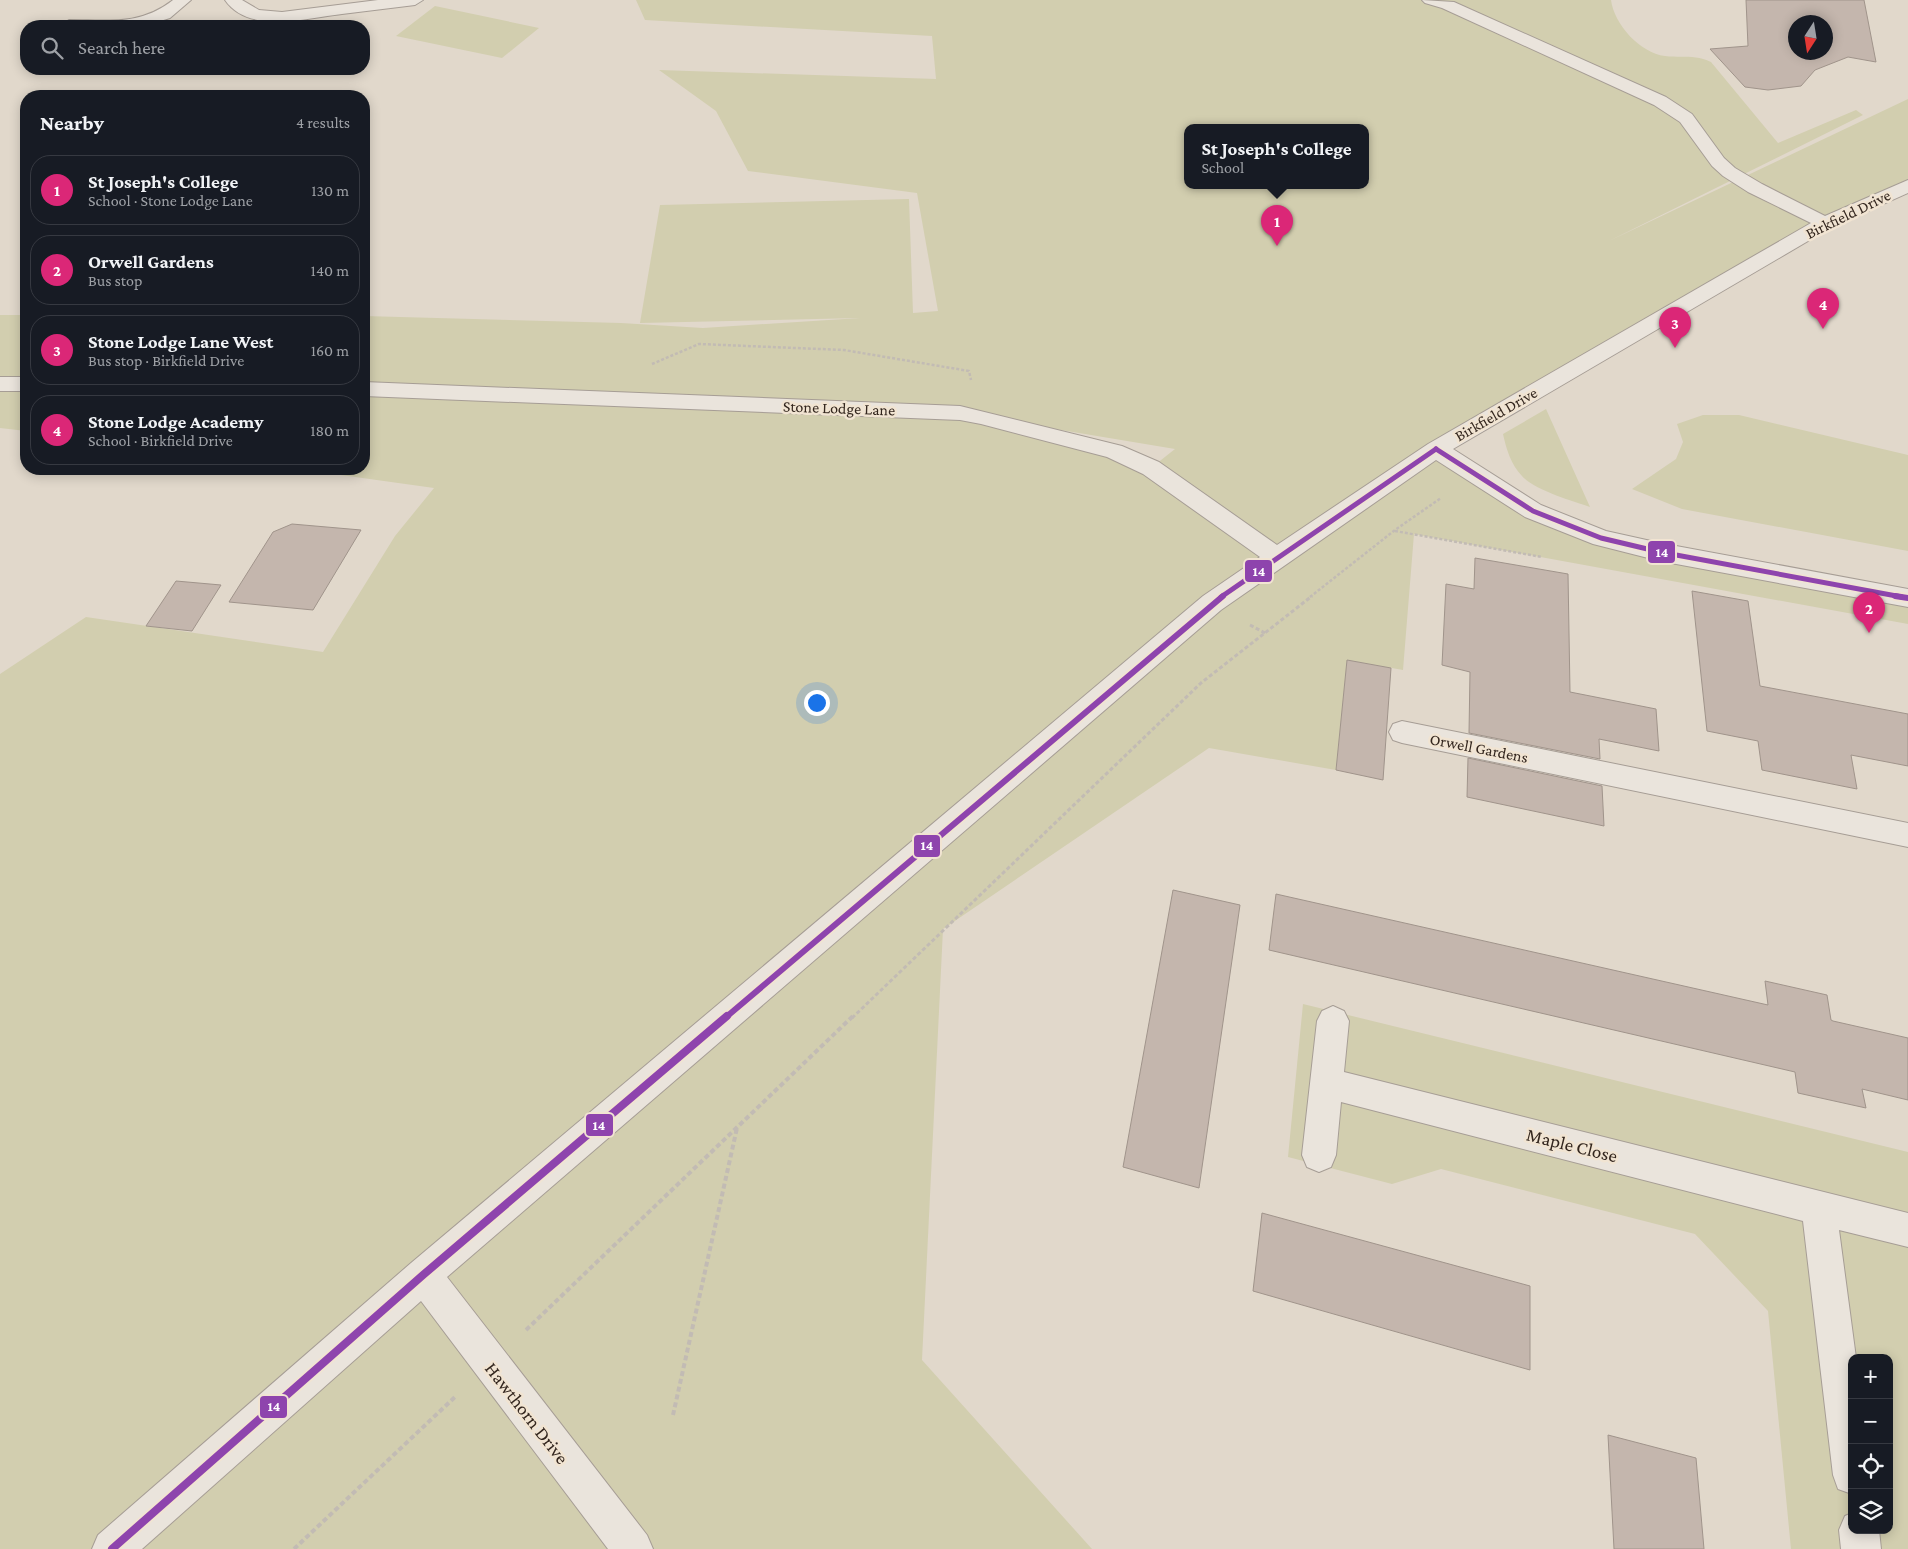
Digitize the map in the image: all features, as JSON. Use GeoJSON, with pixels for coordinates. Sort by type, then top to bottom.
{"type":"FeatureCollection","features":[{"type":"Feature","properties":{"kind":"street"},"geometry":{"type":"LineString","coordinates":[[148,20],[164,15],[183,0]]}},
{"type":"Feature","properties":{"kind":"street"},"geometry":{"type":"LineString","coordinates":[[233,0],[250,13],[282,17],[415,0]]}},
{"type":"Feature","properties":{"kind":"street"},"geometry":{"type":"LineString","coordinates":[[1430,0],[1448,5],[1660,101],[1686,118],[1718,162],[1729,172],[1755,188],[1825,223]]}},
{"type":"Feature","properties":{"kind":"street","name":"Birkfield Drive"},"geometry":{"type":"LineString","coordinates":[[112,1549],[423,1276],[1212,603],[1436,449],[1825,223],[1908,186]]}},
{"type":"Feature","properties":{"kind":"street"},"geometry":{"type":"LineString","coordinates":[[0,384],[20,384]]}},
{"type":"Feature","properties":{"kind":"street","name":"Stone Lodge Lane"},"geometry":{"type":"LineString","coordinates":[[370,389],[960,413],[981,416],[1114,451],[1151,468],[1277,557]]}},
{"type":"Feature","properties":{"kind":"street"},"geometry":{"type":"LineString","coordinates":[[1436,449],[1533,511],[1601,538],[1660,552],[1908,598]]}},
{"type":"Feature","properties":{"kind":"street","name":"Orwell Gardens"},"geometry":{"type":"LineString","coordinates":[[1402,732],[1908,835]]}},
{"type":"Feature","properties":{"kind":"street"},"geometry":{"type":"LineString","coordinates":[[1319,1154],[1333,1021]]}},
{"type":"Feature","properties":{"kind":"street","name":"Maple Close"},"geometry":{"type":"LineString","coordinates":[[1326,1083],[1908,1230]]}},
{"type":"Feature","properties":{"kind":"street"},"geometry":{"type":"LineString","coordinates":[[1819,1208],[1848,1444]]}},
{"type":"Feature","properties":{"kind":"street","name":"Hawthorn Drive"},"geometry":{"type":"LineString","coordinates":[[423,1276],[633,1549]]}},
{"type":"Feature","properties":{"kind":"street"},"geometry":{"type":"LineString","coordinates":[[1859,1534],[1861,1549]]}},
{"type":"Feature","properties":{"kind":"path"},"geometry":{"type":"LineString","coordinates":[[644,367],[700,344],[844,350],[969,371],[981,416]]}},
{"type":"Feature","properties":{"kind":"path"},"geometry":{"type":"LineString","coordinates":[[294,1549],[490,1364],[1201,683],[1395,530],[1474,474]]}},
{"type":"Feature","properties":{"kind":"path"},"geometry":{"type":"LineString","coordinates":[[673,1415],[737,1128]]}},
{"type":"Feature","properties":{"kind":"shaded area"},"geometry":{"type":"Polygon","coordinates":[[[636,0],[1611,0],[1617,18],[1623,27],[1630,36],[1646,49],[1665,56],[1694,57],[1711,62],[1778,143],[1856,110],[1863,115],[1609,241],[1908,99],[1908,186],[1825,223],[1436,449],[1558,522],[1908,598],[1908,624],[1414,534],[1403,670],[1347,660],[1336,770],[1209,748],[943,929],[922,1360],[1092,1549],[0,1549],[0,674],[86,617],[323,652],[395,536],[434,488],[341,475],[370,475],[370,316],[621,323],[703,328],[860,318],[640,323],[660,205],[909,199],[913,313],[938,311],[917,193],[748,171],[716,111],[659,70],[936,79],[932,36],[645,20],[636,0]],[[989,418],[1151,468],[1175,449],[989,418]]]}},
{"type":"Feature","properties":{"kind":"shaded area"},"geometry":{"type":"Polygon","coordinates":[[[435,6],[539,28],[502,58],[396,36],[435,6]]]}},
{"type":"Feature","properties":{"kind":"shaded area"},"geometry":{"type":"Polygon","coordinates":[[[0,315],[20,315],[20,430],[0,428],[0,315]]]}},
{"type":"Feature","properties":{"kind":"shaded area"},"geometry":{"type":"Polygon","coordinates":[[[1546,409],[1590,507],[1535,486],[1518,472],[1510,456],[1503,434],[1546,409]]]}},
{"type":"Feature","properties":{"kind":"shaded area"},"geometry":{"type":"Polygon","coordinates":[[[1703,415],[1739,415],[1908,455],[1908,551],[1682,509],[1632,489],[1676,459],[1683,442],[1677,424],[1703,415]]]}},
{"type":"Feature","properties":{"kind":"shaded area"},"geometry":{"type":"Polygon","coordinates":[[[1303,1004],[1908,1152],[1908,1549],[1791,1549],[1768,1311],[1695,1234],[1441,1169],[1392,1184],[1288,1157],[1303,1004]]]}},
{"type":"Feature","properties":{"kind":"building"},"geometry":{"type":"Polygon","coordinates":[[[1746,0],[1864,0],[1876,62],[1848,57],[1815,70],[1801,86],[1768,90],[1745,87],[1710,49],[1748,46],[1746,0]]]}},
{"type":"Feature","properties":{"kind":"building"},"geometry":{"type":"Polygon","coordinates":[[[292,524],[361,530],[313,610],[229,602],[273,532],[292,524]]]}},
{"type":"Feature","properties":{"kind":"building"},"geometry":{"type":"Polygon","coordinates":[[[1475,558],[1568,574],[1570,692],[1656,709],[1659,751],[1599,739],[1600,759],[1469,733],[1470,672],[1442,665],[1446,584],[1474,589],[1475,558]]]}},
{"type":"Feature","properties":{"kind":"building"},"geometry":{"type":"Polygon","coordinates":[[[176,581],[221,585],[192,631],[146,626],[176,581]]]}},
{"type":"Feature","properties":{"kind":"building"},"geometry":{"type":"Polygon","coordinates":[[[1692,591],[1748,601],[1760,686],[1908,714],[1908,766],[1851,755],[1857,789],[1762,770],[1758,741],[1707,731],[1692,591]]]}},
{"type":"Feature","properties":{"kind":"building"},"geometry":{"type":"Polygon","coordinates":[[[1347,660],[1391,668],[1383,780],[1336,770],[1347,660]]]}},
{"type":"Feature","properties":{"kind":"building"},"geometry":{"type":"Polygon","coordinates":[[[1468,758],[1602,786],[1604,826],[1467,797],[1468,758]]]}},
{"type":"Feature","properties":{"kind":"building"},"geometry":{"type":"Polygon","coordinates":[[[1173,890],[1240,905],[1199,1188],[1123,1167],[1173,890]]]}},
{"type":"Feature","properties":{"kind":"building"},"geometry":{"type":"Polygon","coordinates":[[[1276,894],[1768,1005],[1765,981],[1827,995],[1831,1020],[1908,1038],[1908,1100],[1862,1089],[1866,1108],[1798,1093],[1795,1072],[1269,950],[1276,894]]]}},
{"type":"Feature","properties":{"kind":"building"},"geometry":{"type":"Polygon","coordinates":[[[1262,1213],[1530,1286],[1530,1370],[1253,1291],[1262,1213]]]}},
{"type":"Feature","properties":{"kind":"building"},"geometry":{"type":"Polygon","coordinates":[[[1608,1435],[1696,1458],[1704,1549],[1614,1549],[1608,1435]]]}},
{"type":"Feature","properties":{"kind":"transit line","name":"14"},"geometry":{"type":"LineString","coordinates":[[1436,449],[1533,511],[1601,538],[1660,552],[1908,598]]}},
{"type":"Feature","properties":{"kind":"transit line","name":"14"},"geometry":{"type":"LineString","coordinates":[[112,1549],[423,1275],[1212,603],[1436,449]]}},
{"type":"Feature","properties":{"kind":"place","name":"St Joseph's College"},"geometry":{"type":"Point","coordinates":[1277,246]}},
{"type":"Feature","properties":{"kind":"place","name":"Stone Lodge Academy"},"geometry":{"type":"Point","coordinates":[1823,329]}},
{"type":"Feature","properties":{"kind":"place","name":"Stone Lodge Lane West"},"geometry":{"type":"Point","coordinates":[1675,348]}},
{"type":"Feature","properties":{"kind":"place","name":"Orwell Gardens"},"geometry":{"type":"Point","coordinates":[1869,633]}}]}
